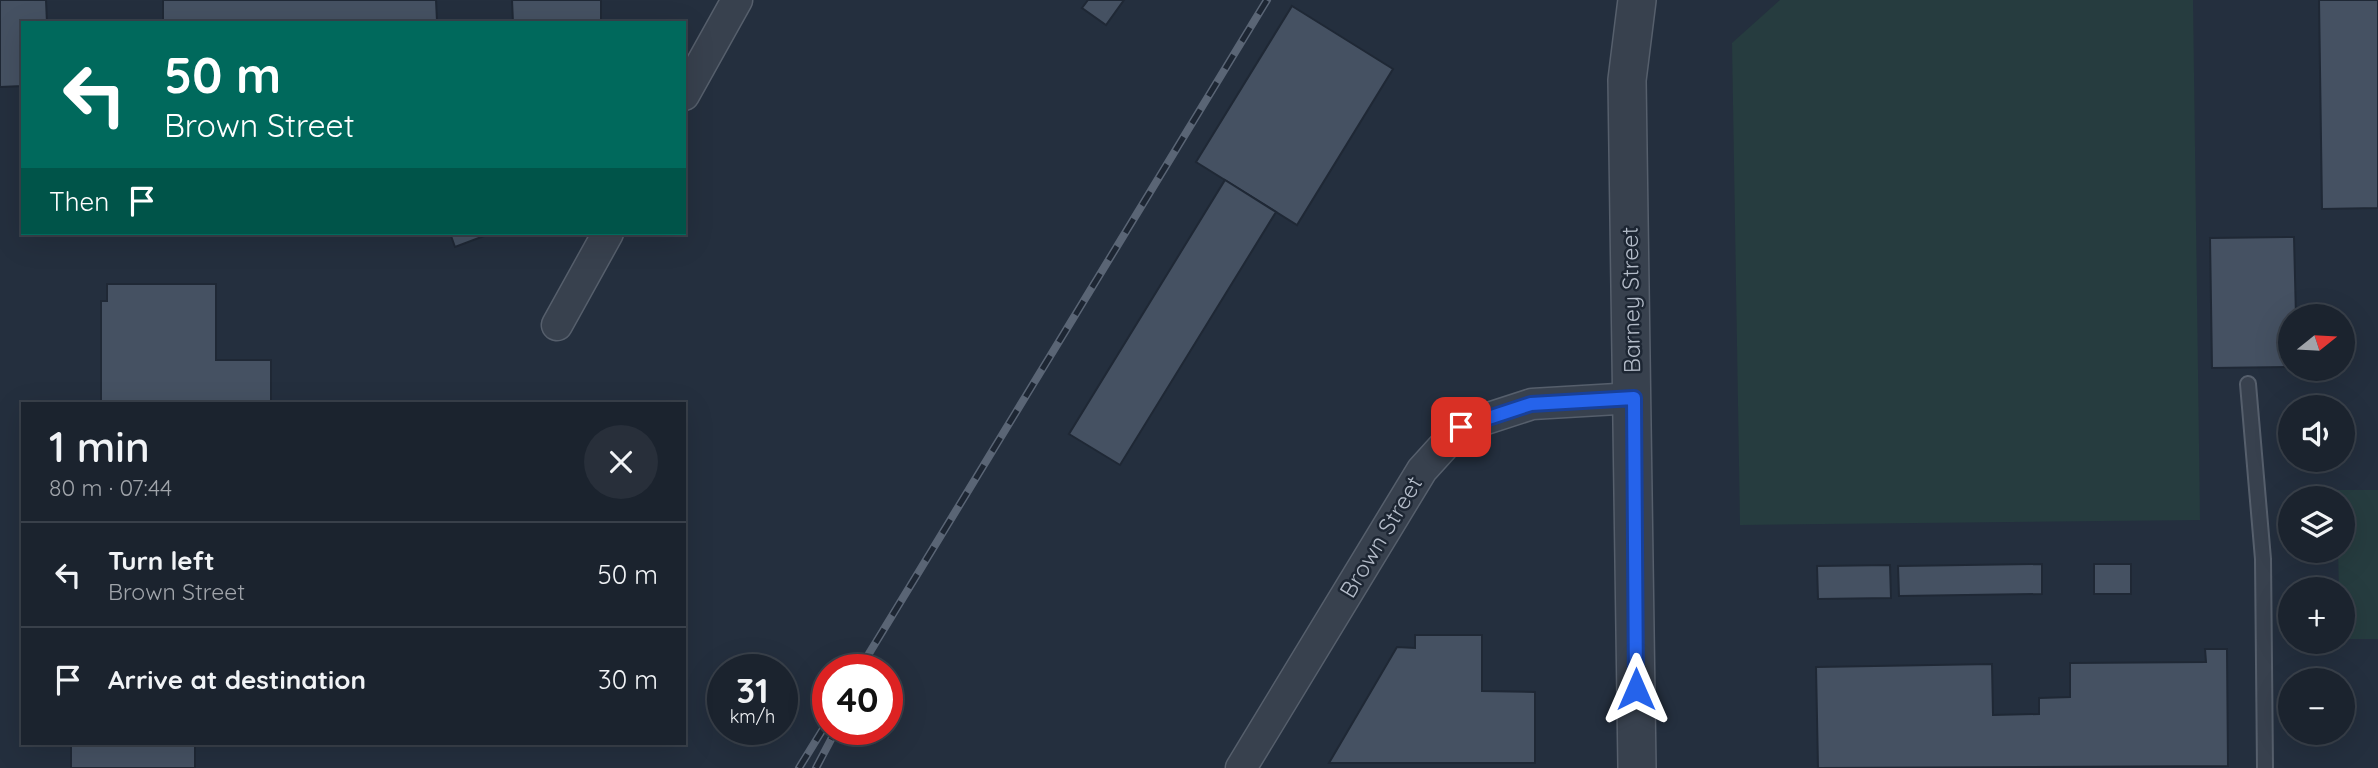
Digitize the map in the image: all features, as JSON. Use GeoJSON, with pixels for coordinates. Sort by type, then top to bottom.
{"type":"FeatureCollection","features":[{"type":"Feature","properties":{"kind":"street"},"geometry":{"type":"LineString","coordinates":[[686,91],[737,0]]}},
{"type":"Feature","properties":{"kind":"street","name":"Barney Street"},"geometry":{"type":"LineString","coordinates":[[1637,0],[1627,80],[1634,398],[1637,768]]}},
{"type":"Feature","properties":{"kind":"street"},"geometry":{"type":"LineString","coordinates":[[557,325],[607,235]]}},
{"type":"Feature","properties":{"kind":"street","name":"Brown Street"},"geometry":{"type":"LineString","coordinates":[[1241,768],[1422,470],[1461,427],[1531,404],[1634,398]]}},
{"type":"Feature","properties":{"kind":"lane"},"geometry":{"type":"LineString","coordinates":[[2248,384],[2263,559],[2266,768]]}},
{"type":"Feature","properties":{"kind":"green space"},"geometry":{"type":"Polygon","coordinates":[[[1780,0],[2193,0],[2200,520],[1740,525],[1732,43],[1780,0]]]}},
{"type":"Feature","properties":{"kind":"green space"},"geometry":{"type":"Polygon","coordinates":[[[2355,490],[2378,490],[2378,639],[2355,639],[2355,577],[2339,577],[2338,563],[2355,563],[2355,490]]]}},
{"type":"Feature","properties":{"kind":"building"},"geometry":{"type":"Polygon","coordinates":[[[0,0],[46,0],[47,21],[21,21],[21,86],[0,87],[0,0]]]}},
{"type":"Feature","properties":{"kind":"building"},"geometry":{"type":"Polygon","coordinates":[[[163,0],[436,0],[437,21],[163,21],[163,0]]]}},
{"type":"Feature","properties":{"kind":"building"},"geometry":{"type":"Polygon","coordinates":[[[512,0],[601,0],[601,21],[513,21],[512,0]]]}},
{"type":"Feature","properties":{"kind":"building"},"geometry":{"type":"Polygon","coordinates":[[[1088,0],[1124,0],[1106,25],[1082,8],[1088,0]]]}},
{"type":"Feature","properties":{"kind":"building"},"geometry":{"type":"Polygon","coordinates":[[[2319,0],[2378,0],[2378,208],[2322,209],[2319,0]]]}},
{"type":"Feature","properties":{"kind":"building"},"geometry":{"type":"Polygon","coordinates":[[[1292,6],[1393,69],[1297,225],[1196,162],[1292,6]]]}},
{"type":"Feature","properties":{"kind":"building"},"geometry":{"type":"Polygon","coordinates":[[[1225,180],[1276,212],[1120,465],[1069,434],[1225,180]]]}},
{"type":"Feature","properties":{"kind":"building"},"geometry":{"type":"Polygon","coordinates":[[[451,235],[487,235],[455,247],[451,235]]]}},
{"type":"Feature","properties":{"kind":"building"},"geometry":{"type":"Polygon","coordinates":[[[2294,237],[2296,304],[2278,304],[2278,367],[2212,368],[2210,238],[2294,237]]]}},
{"type":"Feature","properties":{"kind":"building"},"geometry":{"type":"Polygon","coordinates":[[[107,284],[216,284],[216,360],[271,360],[271,402],[101,402],[101,301],[107,301],[107,284]]]}},
{"type":"Feature","properties":{"kind":"building"},"geometry":{"type":"Polygon","coordinates":[[[2042,564],[2042,594],[1899,596],[1898,566],[2042,564]]]}},
{"type":"Feature","properties":{"kind":"building"},"geometry":{"type":"Polygon","coordinates":[[[2094,564],[2131,564],[2131,594],[2094,594],[2094,564]]]}},
{"type":"Feature","properties":{"kind":"building"},"geometry":{"type":"Polygon","coordinates":[[[1890,565],[1891,598],[1818,599],[1817,566],[1890,565]]]}},
{"type":"Feature","properties":{"kind":"building"},"geometry":{"type":"Polygon","coordinates":[[[1415,635],[1482,635],[1482,691],[1535,692],[1535,763],[1329,763],[1397,647],[1415,648],[1415,635]]]}},
{"type":"Feature","properties":{"kind":"building"},"geometry":{"type":"Polygon","coordinates":[[[2205,649],[2227,649],[2228,766],[1818,768],[1816,667],[1992,664],[1993,715],[2039,714],[2039,698],[2070,697],[2070,663],[2206,662],[2205,649]]]}},
{"type":"Feature","properties":{"kind":"building"},"geometry":{"type":"Polygon","coordinates":[[[71,745],[195,745],[195,768],[71,768],[71,745]]]}},
{"type":"Feature","properties":{"kind":"railway"},"geometry":{"type":"LineString","coordinates":[[869,654],[1267,0]]}},
{"type":"Feature","properties":{"kind":"railway"},"geometry":{"type":"LineString","coordinates":[[799,768],[813,745]]}},
{"type":"Feature","properties":{"kind":"railway"},"geometry":{"type":"LineString","coordinates":[[816,768],[828,745]]}},
{"type":"Feature","properties":{"kind":"route"},"geometry":{"type":"LineString","coordinates":[[1461,427],[1531,404],[1634,398],[1636,689]]}}]}
